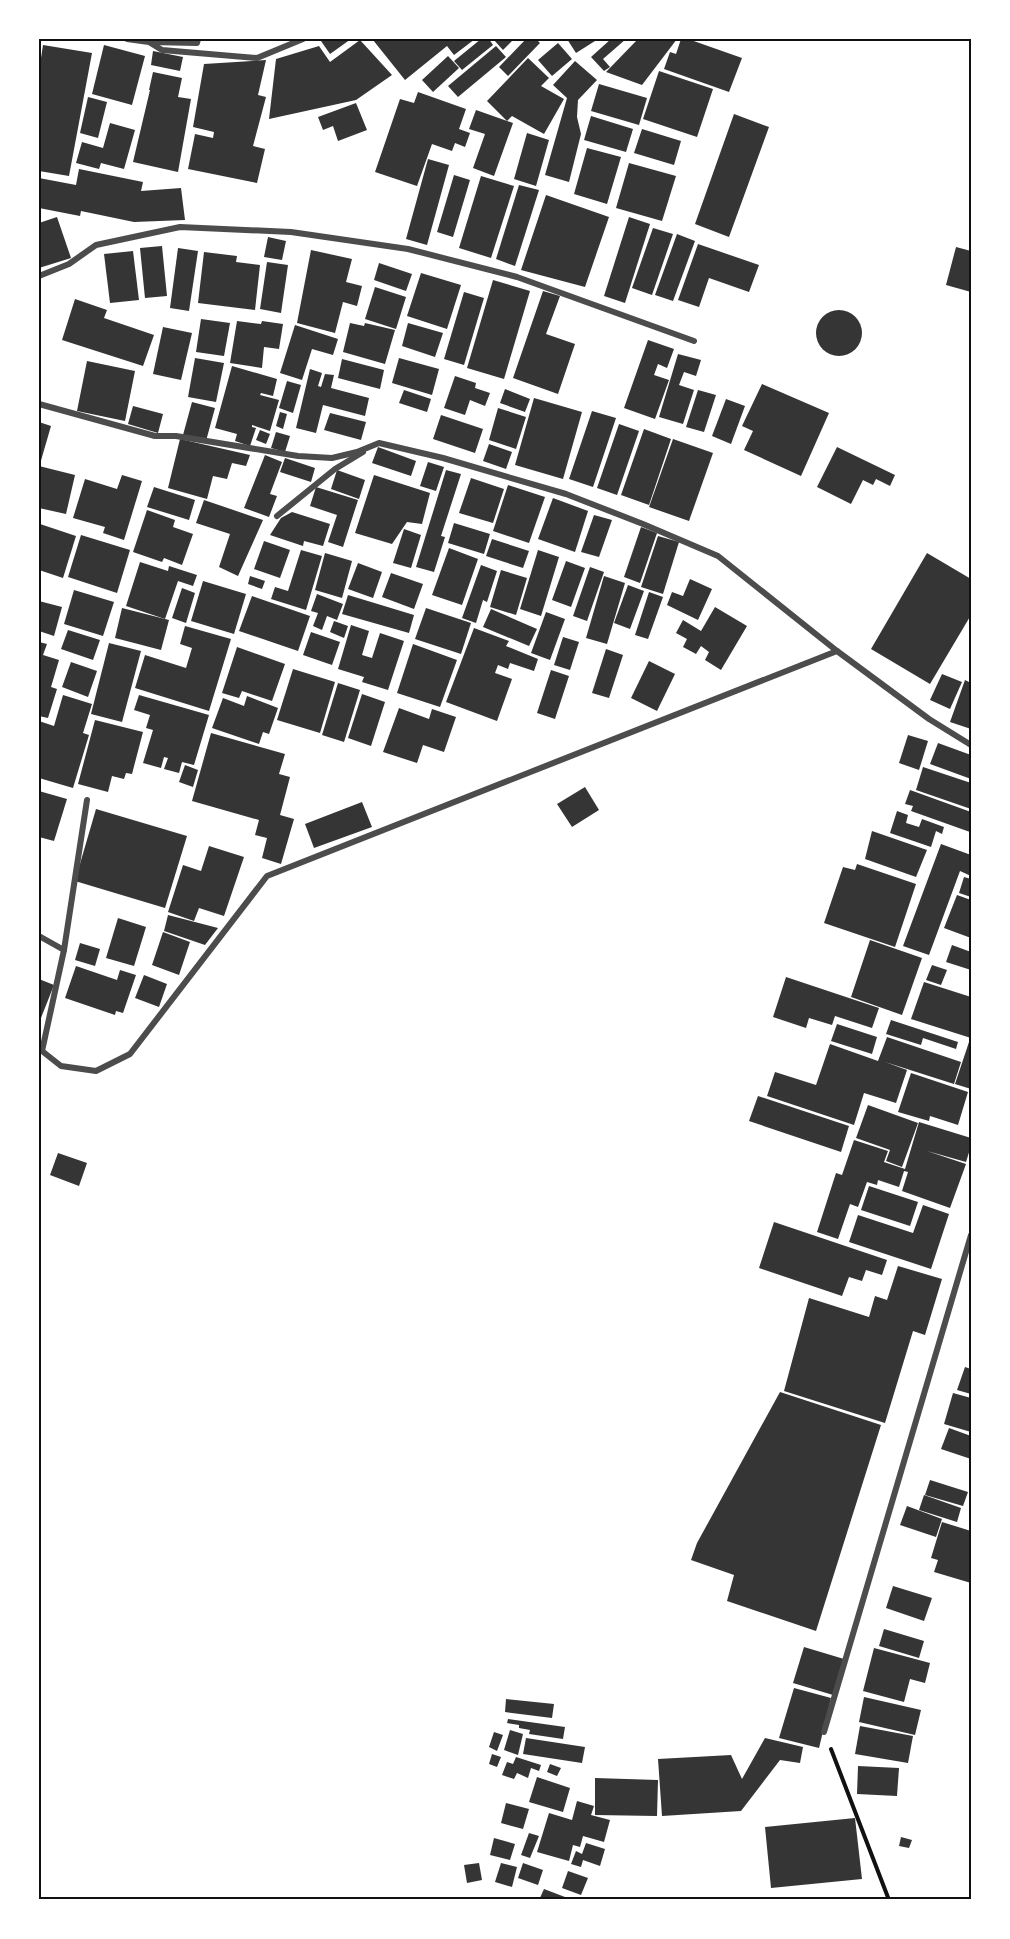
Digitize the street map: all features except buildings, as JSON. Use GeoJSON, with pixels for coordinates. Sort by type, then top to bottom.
{"type":"FeatureCollection","features":[{"type":"Feature","properties":{"kind":"street"},"geometry":{"type":"LineString","coordinates":[[127,39],[197,43],[198,39]]}},
{"type":"Feature","properties":{"kind":"street"},"geometry":{"type":"LineString","coordinates":[[149,42],[162,50],[257,58],[303,39]]}},
{"type":"Feature","properties":{"kind":"street"},"geometry":{"type":"LineString","coordinates":[[39,276],[69,264],[96,245],[180,227],[291,232],[408,249],[517,277],[694,341]]}},
{"type":"Feature","properties":{"kind":"street"},"geometry":{"type":"LineString","coordinates":[[39,404],[155,436],[176,436],[298,456],[332,458],[357,452],[379,443],[566,494],[718,556],[837,651],[929,719],[971,744]]}},
{"type":"Feature","properties":{"kind":"street"},"geometry":{"type":"LineString","coordinates":[[277,516],[335,469],[379,443]]}},
{"type":"Feature","properties":{"kind":"street"},"geometry":{"type":"LineString","coordinates":[[87,800],[64,950],[42,1051],[62,1066],[96,1071],[130,1054],[267,876],[837,651]]}},
{"type":"Feature","properties":{"kind":"street"},"geometry":{"type":"LineString","coordinates":[[39,936],[64,950]]}},
{"type":"Feature","properties":{"kind":"street"},"geometry":{"type":"LineString","coordinates":[[824,1732],[971,1235]]}},
{"type":"Feature","properties":{"kind":"path"},"geometry":{"type":"LineString","coordinates":[[824,1732],[890,1900]]}}]}
